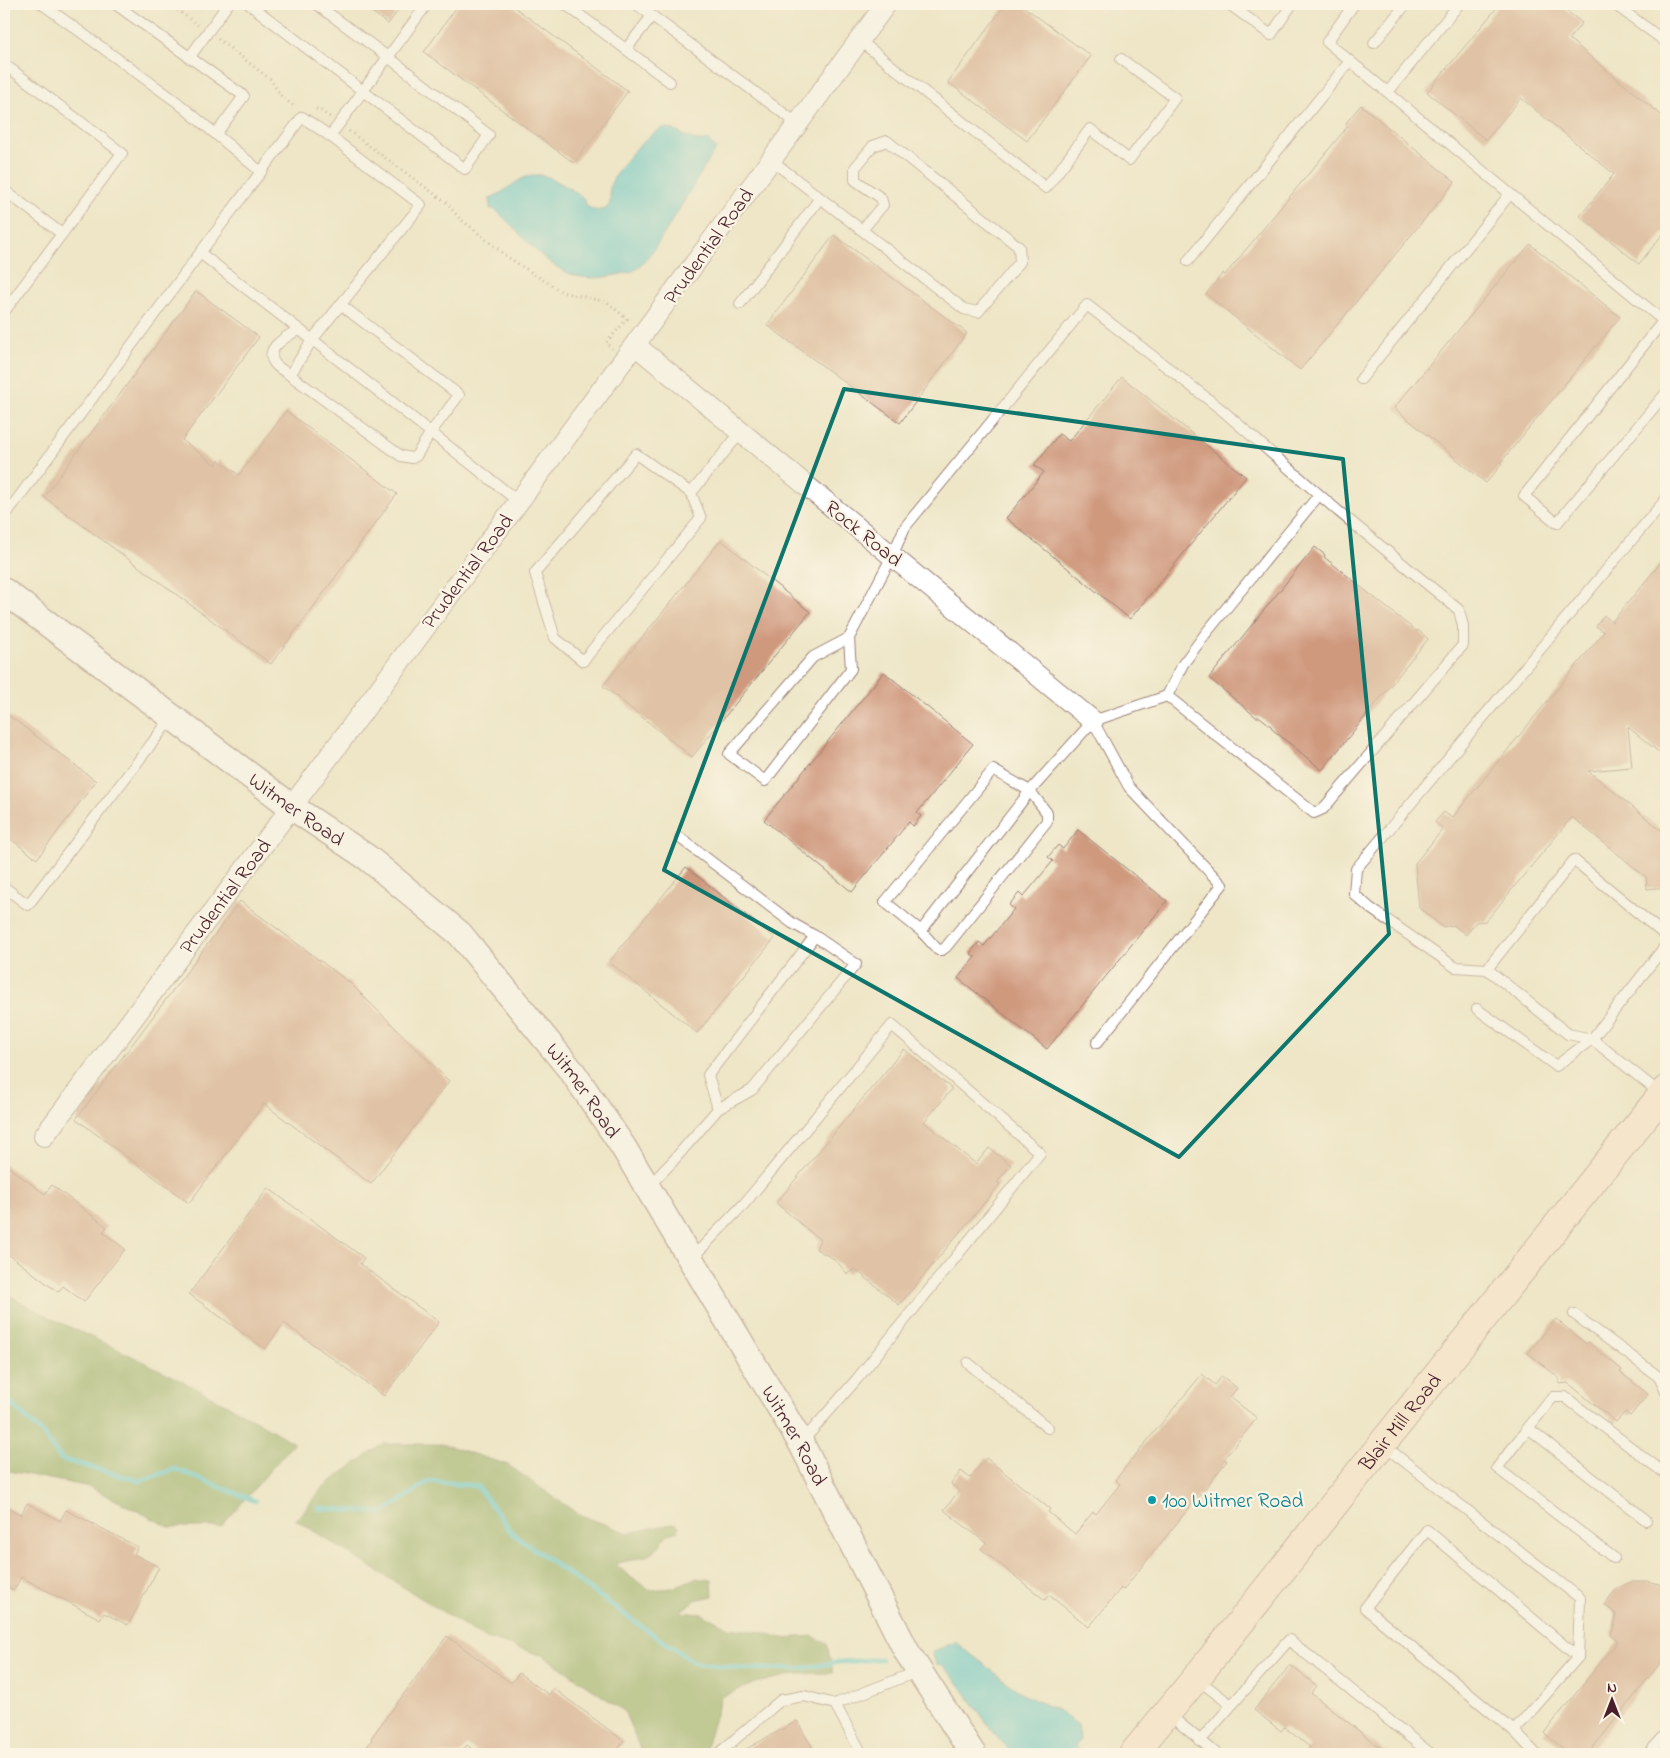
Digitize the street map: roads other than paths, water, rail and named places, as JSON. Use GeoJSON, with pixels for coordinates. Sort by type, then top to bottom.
{"type":"FeatureCollection","features":[{"type":"Feature","properties":{"kind":"main road","name":"Blair Mill Road"},"geometry":{"type":"LineString","coordinates":[[1133,1754],[1665,1094]]}},
{"type":"Feature","properties":{"kind":"street","name":"Prudential Road"},"geometry":{"type":"LineString","coordinates":[[44,1136],[519,502],[886,4]]}},
{"type":"Feature","properties":{"kind":"street","name":"Rock Road"},"geometry":{"type":"LineString","coordinates":[[635,345],[1092,721]]}},
{"type":"Feature","properties":{"kind":"street","name":"Witmer Road"},"geometry":{"type":"LineString","coordinates":[[4,592],[292,807],[368,858],[460,934],[574,1074],[622,1145],[801,1443],[902,1644],[973,1754]]}},
{"type":"Feature","properties":{"kind":"lane"},"geometry":{"type":"LineString","coordinates":[[42,4],[177,102],[261,172]]}},
{"type":"Feature","properties":{"kind":"lane"},"geometry":{"type":"LineString","coordinates":[[115,4],[244,96],[216,134]]}},
{"type":"Feature","properties":{"kind":"lane"},"geometry":{"type":"LineString","coordinates":[[189,58],[228,4]]}},
{"type":"Feature","properties":{"kind":"lane"},"geometry":{"type":"LineString","coordinates":[[249,4],[465,169],[489,135],[316,4]]}},
{"type":"Feature","properties":{"kind":"lane"},"geometry":{"type":"LineString","coordinates":[[330,136],[427,4]]}},
{"type":"Feature","properties":{"kind":"lane"},"geometry":{"type":"LineString","coordinates":[[565,4],[670,82]]}},
{"type":"Feature","properties":{"kind":"lane"},"geometry":{"type":"LineString","coordinates":[[636,4],[798,124]]}},
{"type":"Feature","properties":{"kind":"lane"},"geometry":{"type":"LineString","coordinates":[[1229,4],[1271,34],[1292,4]]}},
{"type":"Feature","properties":{"kind":"lane"},"geometry":{"type":"LineString","coordinates":[[1354,4],[1327,42],[1665,322],[1524,496],[1557,523],[1666,393]]}},
{"type":"Feature","properties":{"kind":"lane"},"geometry":{"type":"LineString","coordinates":[[1374,43],[1406,4]]}},
{"type":"Feature","properties":{"kind":"lane"},"geometry":{"type":"LineString","coordinates":[[1388,92],[1459,4]]}},
{"type":"Feature","properties":{"kind":"lane"},"geometry":{"type":"LineString","coordinates":[[1614,4],[1666,42]]}},
{"type":"Feature","properties":{"kind":"lane"},"geometry":{"type":"LineString","coordinates":[[626,49],[652,16]]}},
{"type":"Feature","properties":{"kind":"lane"},"geometry":{"type":"LineString","coordinates":[[859,40],[1046,188],[1090,129],[1129,160],[1175,98],[1121,59]]}},
{"type":"Feature","properties":{"kind":"lane"},"geometry":{"type":"LineString","coordinates":[[1188,261],[1350,61]]}},
{"type":"Feature","properties":{"kind":"lane"},"geometry":{"type":"LineString","coordinates":[[4,64],[122,153],[4,312]]}},
{"type":"Feature","properties":{"kind":"lane"},"geometry":{"type":"LineString","coordinates":[[4,517],[302,117],[421,205],[312,340],[290,375]]}},
{"type":"Feature","properties":{"kind":"lane"},"geometry":{"type":"LineString","coordinates":[[771,160],[964,309],[978,312],[1020,262],[1018,247],[887,141],[873,146],[855,168],[855,180],[881,198],[883,205],[862,230]]}},
{"type":"Feature","properties":{"kind":"lane"},"geometry":{"type":"LineString","coordinates":[[4,190],[62,234]]}},
{"type":"Feature","properties":{"kind":"lane"},"geometry":{"type":"LineString","coordinates":[[1362,379],[1510,194]]}},
{"type":"Feature","properties":{"kind":"lane"},"geometry":{"type":"LineString","coordinates":[[740,304],[820,198]]}},
{"type":"Feature","properties":{"kind":"lane"},"geometry":{"type":"LineString","coordinates":[[200,253],[519,502]]}},
{"type":"Feature","properties":{"kind":"lane"},"geometry":{"type":"LineString","coordinates":[[299,329],[274,346],[272,359],[276,365],[401,456],[412,458],[416,456],[431,432],[459,395],[341,305]]}},
{"type":"Feature","properties":{"kind":"lane"},"geometry":{"type":"LineString","coordinates":[[849,638],[813,656],[729,754],[765,781],[851,669],[849,638],[892,556],[904,527],[1087,305],[1222,410],[1319,495],[1460,610],[1463,626],[1463,645],[1323,809],[1314,813],[1166,696]]}},
{"type":"Feature","properties":{"kind":"lane"},"geometry":{"type":"LineString","coordinates":[[691,493],[741,432]]}},
{"type":"Feature","properties":{"kind":"lane"},"geometry":{"type":"LineString","coordinates":[[636,454],[691,493],[701,518],[583,661],[555,638],[536,573],[636,454]]}},
{"type":"Feature","properties":{"kind":"lane"},"geometry":{"type":"LineString","coordinates":[[920,931],[1030,791],[1092,721],[1166,696],[1183,664],[1206,633],[1319,495]]}},
{"type":"Feature","properties":{"kind":"lane"},"geometry":{"type":"LineString","coordinates":[[1665,1094],[1592,1040],[1568,1034],[1487,969],[1455,967],[1370,908],[1354,894],[1356,869],[1666,499]]}},
{"type":"Feature","properties":{"kind":"lane"},"geometry":{"type":"LineString","coordinates":[[4,887],[28,905],[172,717]]}},
{"type":"Feature","properties":{"kind":"lane"},"geometry":{"type":"LineString","coordinates":[[1092,721],[1129,787],[1222,885],[1097,1043]]}},
{"type":"Feature","properties":{"kind":"lane"},"geometry":{"type":"LineString","coordinates":[[993,770],[1030,791],[1047,813],[1047,821],[946,947],[938,950],[920,931],[885,902],[993,770]]}},
{"type":"Feature","properties":{"kind":"lane"},"geometry":{"type":"LineString","coordinates":[[647,1187],[673,1162],[718,1109],[752,1090],[856,964],[792,923],[680,838]]}},
{"type":"Feature","properties":{"kind":"lane"},"geometry":{"type":"LineString","coordinates":[[1487,969],[1574,860],[1666,936]]}},
{"type":"Feature","properties":{"kind":"lane"},"geometry":{"type":"LineString","coordinates":[[718,1109],[708,1075],[815,936]]}},
{"type":"Feature","properties":{"kind":"lane"},"geometry":{"type":"LineString","coordinates":[[1477,1009],[1556,1066],[1592,1040],[1666,945]]}},
{"type":"Feature","properties":{"kind":"lane"},"geometry":{"type":"LineString","coordinates":[[690,1260],[744,1204],[892,1025],[1040,1153],[857,1378],[801,1443]]}},
{"type":"Feature","properties":{"kind":"lane"},"geometry":{"type":"LineString","coordinates":[[1574,1314],[1659,1377],[1666,1392]]}},
{"type":"Feature","properties":{"kind":"lane"},"geometry":{"type":"LineString","coordinates":[[968,1363],[1048,1428]]}},
{"type":"Feature","properties":{"kind":"lane"},"geometry":{"type":"LineString","coordinates":[[1614,1558],[1497,1468],[1553,1398],[1565,1398],[1665,1471]]}},
{"type":"Feature","properties":{"kind":"lane"},"geometry":{"type":"LineString","coordinates":[[1528,1428],[1646,1520]]}},
{"type":"Feature","properties":{"kind":"lane"},"geometry":{"type":"LineString","coordinates":[[1382,1444],[1580,1598],[1578,1656],[1514,1731]]}},
{"type":"Feature","properties":{"kind":"lane"},"geometry":{"type":"LineString","coordinates":[[1536,1754],[1514,1731],[1365,1608],[1427,1530],[1578,1656]]}},
{"type":"Feature","properties":{"kind":"lane"},"geometry":{"type":"LineString","coordinates":[[1200,1741],[1289,1640],[1431,1754]]}},
{"type":"Feature","properties":{"kind":"lane"},"geometry":{"type":"LineString","coordinates":[[718,1754],[781,1700],[804,1696],[835,1704],[919,1671]]}},
{"type":"Feature","properties":{"kind":"lane"},"geometry":{"type":"LineString","coordinates":[[1196,1678],[1231,1705]]}},
{"type":"Feature","properties":{"kind":"lane"},"geometry":{"type":"LineString","coordinates":[[835,1704],[862,1754]]}},
{"type":"Feature","properties":{"kind":"lane"},"geometry":{"type":"LineString","coordinates":[[1166,1712],[1216,1754]]}},
{"type":"Feature","properties":{"kind":"lane"},"geometry":{"type":"LineString","coordinates":[[1648,1754],[1666,1734]]}},
{"type":"Feature","properties":{"kind":"water"},"geometry":{"type":"Polygon","coordinates":[[[662,128],[674,130],[696,141],[708,140],[716,149],[655,248],[636,269],[629,273],[589,278],[566,272],[542,256],[499,213],[494,209],[490,209],[490,198],[524,178],[539,175],[548,177],[573,190],[582,196],[588,207],[597,210],[605,209],[610,204],[610,187],[620,168],[640,145],[662,128]]]}},
{"type":"Feature","properties":{"kind":"water"},"geometry":{"type":"Polygon","coordinates":[[[955,1642],[1024,1695],[1059,1711],[1078,1725],[1080,1740],[1075,1747],[1083,1754],[1017,1754],[1000,1741],[956,1680],[942,1665],[936,1664],[932,1652],[955,1642]]]}},
{"type":"Feature","properties":{"kind":"waterway"},"geometry":{"type":"LineString","coordinates":[[4,1397],[43,1434],[61,1459],[140,1481],[175,1469],[255,1501]]}},
{"type":"Feature","properties":{"kind":"waterway"},"geometry":{"type":"LineString","coordinates":[[319,1508],[383,1513],[429,1481],[477,1486],[513,1534],[695,1663],[745,1669],[803,1668],[840,1662],[882,1659]]}},
{"type":"Feature","properties":{"kind":"place","name":"100 Witmer Road"},"geometry":{"type":"Point","coordinates":[1152,1500]}}]}
